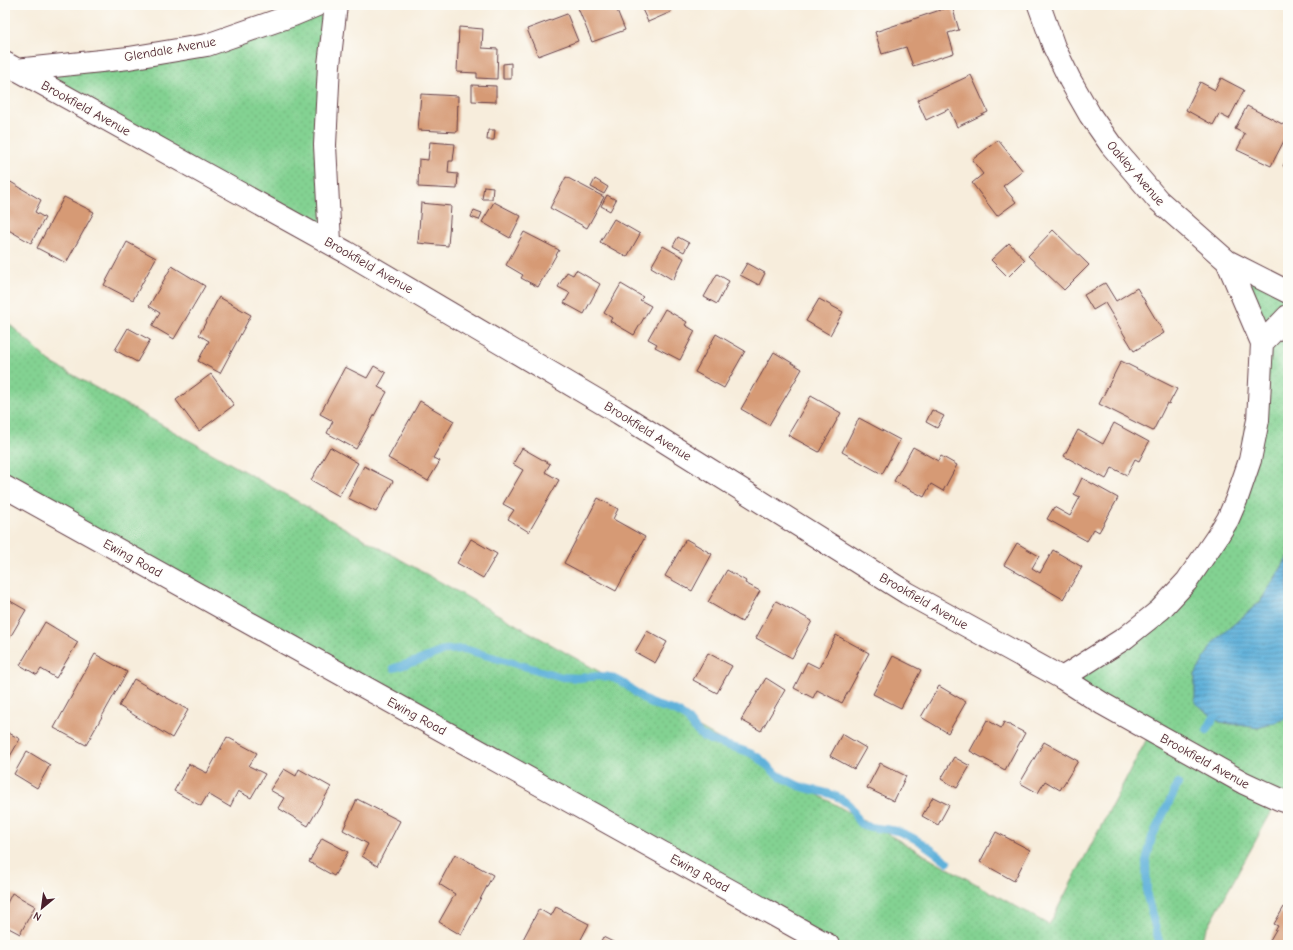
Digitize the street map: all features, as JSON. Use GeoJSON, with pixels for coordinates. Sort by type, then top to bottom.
{"type":"FeatureCollection","features":[{"type":"Feature","properties":{"kind":"street","name":"Glendale Avenue"},"geometry":{"type":"LineString","coordinates":[[11,66],[129,58],[207,45],[317,5]]}},
{"type":"Feature","properties":{"kind":"street"},"geometry":{"type":"LineString","coordinates":[[330,242],[325,145],[329,65],[336,5]]}},
{"type":"Feature","properties":{"kind":"street","name":"Oakley Avenue"},"geometry":{"type":"LineString","coordinates":[[1039,5],[1054,47],[1070,80],[1090,115],[1111,145],[1158,200],[1227,261],[1288,292]]}},
{"type":"Feature","properties":{"kind":"street","name":"Brookfield Avenue"},"geometry":{"type":"LineString","coordinates":[[11,66],[330,242],[619,413],[907,592],[1062,678],[1103,704],[1244,783],[1288,802]]}},
{"type":"Feature","properties":{"kind":"street"},"geometry":{"type":"LineString","coordinates":[[1062,678],[1126,638],[1160,610],[1187,581],[1218,537],[1237,498],[1250,460],[1258,420],[1262,343],[1227,261]]}},
{"type":"Feature","properties":{"kind":"street"},"geometry":{"type":"LineString","coordinates":[[1262,343],[1288,316]]}},
{"type":"Feature","properties":{"kind":"street","name":"Ewing Road"},"geometry":{"type":"LineString","coordinates":[[5,487],[828,945]]}},
{"type":"Feature","properties":{"kind":"green space"},"geometry":{"type":"Polygon","coordinates":[[[336,5],[330,242],[16,70],[129,58],[336,5]]]}},
{"type":"Feature","properties":{"kind":"green space"},"geometry":{"type":"Polygon","coordinates":[[[1227,261],[1288,292],[1288,557],[1260,602],[1214,641],[1195,703],[1220,722],[1258,728],[1288,718],[1288,802],[1278,800],[1198,945],[828,945],[5,487],[5,320],[50,362],[1049,925],[1151,731],[1062,678],[1125,638],[1228,519],[1262,343],[1227,261]]]}},
{"type":"Feature","properties":{"kind":"water"},"geometry":{"type":"Polygon","coordinates":[[[1288,557],[1288,718],[1258,728],[1220,722],[1195,703],[1195,675],[1214,641],[1260,602],[1288,557]]]}},
{"type":"Feature","properties":{"kind":"building"},"geometry":{"type":"Polygon","coordinates":[[[585,5],[615,5],[625,30],[592,42],[578,8],[585,5]]]}},
{"type":"Feature","properties":{"kind":"building"},"geometry":{"type":"Polygon","coordinates":[[[640,5],[667,5],[671,12],[648,22],[640,5]]]}},
{"type":"Feature","properties":{"kind":"building"},"geometry":{"type":"Polygon","coordinates":[[[952,6],[959,30],[948,33],[954,53],[913,66],[906,47],[882,54],[875,32],[952,6]]]}},
{"type":"Feature","properties":{"kind":"building"},"geometry":{"type":"Polygon","coordinates":[[[567,14],[578,41],[538,56],[527,29],[567,14]]]}},
{"type":"Feature","properties":{"kind":"building"},"geometry":{"type":"Polygon","coordinates":[[[459,27],[483,29],[482,48],[498,49],[497,79],[477,78],[477,73],[457,72],[459,27]]]}},
{"type":"Feature","properties":{"kind":"building"},"geometry":{"type":"Polygon","coordinates":[[[511,63],[511,79],[503,79],[503,64],[511,63]]]}},
{"type":"Feature","properties":{"kind":"building"},"geometry":{"type":"Polygon","coordinates":[[[971,75],[988,112],[957,127],[949,109],[926,120],[917,100],[971,75]]]}},
{"type":"Feature","properties":{"kind":"building"},"geometry":{"type":"Polygon","coordinates":[[[1221,78],[1244,90],[1229,119],[1219,114],[1213,125],[1186,110],[1200,82],[1215,90],[1221,78]]]}},
{"type":"Feature","properties":{"kind":"building"},"geometry":{"type":"Polygon","coordinates":[[[472,85],[496,86],[496,102],[472,101],[472,85]]]}},
{"type":"Feature","properties":{"kind":"building"},"geometry":{"type":"Polygon","coordinates":[[[421,94],[458,96],[457,132],[418,130],[421,94]]]}},
{"type":"Feature","properties":{"kind":"building"},"geometry":{"type":"Polygon","coordinates":[[[1247,106],[1288,127],[1288,133],[1271,166],[1237,150],[1245,134],[1235,129],[1247,106]]]}},
{"type":"Feature","properties":{"kind":"building"},"geometry":{"type":"Polygon","coordinates":[[[488,130],[495,130],[494,140],[487,140],[488,130]]]}},
{"type":"Feature","properties":{"kind":"building"},"geometry":{"type":"Polygon","coordinates":[[[998,140],[1023,171],[1003,186],[1016,202],[997,216],[972,183],[983,174],[972,160],[998,140]]]}},
{"type":"Feature","properties":{"kind":"building"},"geometry":{"type":"Polygon","coordinates":[[[430,142],[455,144],[453,161],[449,161],[448,173],[458,174],[457,189],[418,187],[419,159],[428,160],[430,142]]]}},
{"type":"Feature","properties":{"kind":"building"},"geometry":{"type":"Polygon","coordinates":[[[1288,156],[1288,169],[1283,166],[1288,156]]]}},
{"type":"Feature","properties":{"kind":"building"},"geometry":{"type":"Polygon","coordinates":[[[566,177],[604,197],[587,228],[550,208],[566,177]]]}},
{"type":"Feature","properties":{"kind":"building"},"geometry":{"type":"Polygon","coordinates":[[[595,179],[608,187],[604,194],[591,187],[595,179]]]}},
{"type":"Feature","properties":{"kind":"building"},"geometry":{"type":"Polygon","coordinates":[[[9,181],[41,200],[35,212],[45,218],[31,243],[5,228],[5,188],[9,181]]]}},
{"type":"Feature","properties":{"kind":"building"},"geometry":{"type":"Polygon","coordinates":[[[484,186],[493,187],[492,199],[482,199],[484,186]]]}},
{"type":"Feature","properties":{"kind":"building"},"geometry":{"type":"Polygon","coordinates":[[[607,195],[616,200],[610,211],[601,206],[607,195]]]}},
{"type":"Feature","properties":{"kind":"building"},"geometry":{"type":"Polygon","coordinates":[[[64,197],[94,212],[66,263],[37,248],[64,197]]]}},
{"type":"Feature","properties":{"kind":"building"},"geometry":{"type":"Polygon","coordinates":[[[494,202],[521,216],[510,238],[482,222],[494,202]]]}},
{"type":"Feature","properties":{"kind":"building"},"geometry":{"type":"Polygon","coordinates":[[[421,203],[451,206],[448,246],[418,243],[421,203]]]}},
{"type":"Feature","properties":{"kind":"building"},"geometry":{"type":"Polygon","coordinates":[[[474,210],[482,213],[479,220],[471,217],[474,210]]]}},
{"type":"Feature","properties":{"kind":"building"},"geometry":{"type":"Polygon","coordinates":[[[614,219],[640,234],[627,257],[600,242],[614,219]]]}},
{"type":"Feature","properties":{"kind":"building"},"geometry":{"type":"Polygon","coordinates":[[[1053,230],[1089,265],[1064,290],[1028,256],[1053,230]]]}},
{"type":"Feature","properties":{"kind":"building"},"geometry":{"type":"Polygon","coordinates":[[[524,232],[559,250],[538,287],[521,278],[523,275],[506,265],[524,232]]]}},
{"type":"Feature","properties":{"kind":"building"},"geometry":{"type":"Polygon","coordinates":[[[678,237],[689,243],[684,252],[673,246],[678,237]]]}},
{"type":"Feature","properties":{"kind":"building"},"geometry":{"type":"Polygon","coordinates":[[[127,242],[156,258],[133,300],[104,285],[127,242]]]}},
{"type":"Feature","properties":{"kind":"building"},"geometry":{"type":"Polygon","coordinates":[[[1009,243],[1025,260],[1008,277],[991,260],[1009,243]]]}},
{"type":"Feature","properties":{"kind":"building"},"geometry":{"type":"Polygon","coordinates":[[[663,246],[684,258],[673,280],[651,267],[663,246]]]}},
{"type":"Feature","properties":{"kind":"building"},"geometry":{"type":"Polygon","coordinates":[[[747,263],[765,273],[759,285],[740,275],[747,263]]]}},
{"type":"Feature","properties":{"kind":"building"},"geometry":{"type":"Polygon","coordinates":[[[172,266],[205,286],[174,339],[152,326],[160,313],[149,306],[172,266]]]}},
{"type":"Feature","properties":{"kind":"building"},"geometry":{"type":"Polygon","coordinates":[[[576,270],[600,284],[584,314],[564,303],[570,293],[558,287],[567,272],[573,275],[576,270]]]}},
{"type":"Feature","properties":{"kind":"building"},"geometry":{"type":"Polygon","coordinates":[[[717,274],[729,281],[717,304],[704,297],[717,274]]]}},
{"type":"Feature","properties":{"kind":"building"},"geometry":{"type":"Polygon","coordinates":[[[1105,283],[1116,301],[1137,288],[1164,333],[1134,351],[1105,303],[1093,310],[1084,295],[1105,283]]]}},
{"type":"Feature","properties":{"kind":"building"},"geometry":{"type":"Polygon","coordinates":[[[621,284],[643,297],[640,300],[651,306],[634,335],[610,321],[612,318],[604,313],[621,284]]]}},
{"type":"Feature","properties":{"kind":"building"},"geometry":{"type":"Polygon","coordinates":[[[219,297],[251,315],[220,373],[198,361],[209,341],[199,335],[219,297]]]}},
{"type":"Feature","properties":{"kind":"building"},"geometry":{"type":"Polygon","coordinates":[[[819,299],[843,312],[830,335],[806,321],[819,299]]]}},
{"type":"Feature","properties":{"kind":"building"},"geometry":{"type":"Polygon","coordinates":[[[665,309],[687,322],[685,325],[695,331],[680,360],[655,347],[657,344],[648,339],[665,309]]]}},
{"type":"Feature","properties":{"kind":"building"},"geometry":{"type":"Polygon","coordinates":[[[128,328],[150,340],[137,362],[115,350],[128,328]]]}},
{"type":"Feature","properties":{"kind":"building"},"geometry":{"type":"Polygon","coordinates":[[[716,334],[745,351],[724,388],[695,372],[716,334]]]}},
{"type":"Feature","properties":{"kind":"building"},"geometry":{"type":"Polygon","coordinates":[[[774,352],[802,369],[769,425],[741,409],[774,352]]]}},
{"type":"Feature","properties":{"kind":"building"},"geometry":{"type":"Polygon","coordinates":[[[1121,361],[1177,389],[1169,404],[1167,403],[1153,431],[1099,404],[1121,361]]]}},
{"type":"Feature","properties":{"kind":"building"},"geometry":{"type":"Polygon","coordinates":[[[374,366],[386,373],[378,387],[387,392],[356,449],[327,433],[333,421],[320,414],[345,367],[367,378],[374,366]]]}},
{"type":"Feature","properties":{"kind":"building"},"geometry":{"type":"Polygon","coordinates":[[[211,374],[234,405],[199,431],[176,400],[211,374]]]}},
{"type":"Feature","properties":{"kind":"building"},"geometry":{"type":"Polygon","coordinates":[[[811,396],[841,413],[819,452],[788,435],[811,396]]]}},
{"type":"Feature","properties":{"kind":"building"},"geometry":{"type":"Polygon","coordinates":[[[420,401],[454,421],[433,458],[440,461],[428,481],[388,458],[420,401]]]}},
{"type":"Feature","properties":{"kind":"building"},"geometry":{"type":"Polygon","coordinates":[[[932,410],[944,416],[937,428],[926,422],[932,410]]]}},
{"type":"Feature","properties":{"kind":"building"},"geometry":{"type":"Polygon","coordinates":[[[859,418],[900,440],[882,474],[842,452],[859,418]]]}},
{"type":"Feature","properties":{"kind":"building"},"geometry":{"type":"Polygon","coordinates":[[[1114,423],[1149,442],[1139,461],[1135,459],[1127,475],[1112,468],[1106,479],[1064,456],[1078,430],[1103,444],[1114,423]]]}},
{"type":"Feature","properties":{"kind":"building"},"geometry":{"type":"Polygon","coordinates":[[[330,447],[358,463],[339,496],[311,480],[330,447]]]}},
{"type":"Feature","properties":{"kind":"building"},"geometry":{"type":"Polygon","coordinates":[[[913,447],[938,461],[941,456],[957,465],[943,491],[931,484],[924,497],[894,481],[913,447]]]}},
{"type":"Feature","properties":{"kind":"building"},"geometry":{"type":"Polygon","coordinates":[[[522,448],[550,464],[545,472],[559,480],[529,532],[508,519],[514,510],[503,504],[523,470],[513,464],[522,448]]]}},
{"type":"Feature","properties":{"kind":"building"},"geometry":{"type":"Polygon","coordinates":[[[364,466],[393,481],[376,512],[348,498],[364,466]]]}},
{"type":"Feature","properties":{"kind":"building"},"geometry":{"type":"Polygon","coordinates":[[[1082,478],[1118,498],[1099,532],[1094,529],[1087,541],[1047,519],[1054,507],[1070,516],[1080,497],[1074,494],[1082,478]]]}},
{"type":"Feature","properties":{"kind":"building"},"geometry":{"type":"Polygon","coordinates":[[[598,498],[618,509],[613,519],[645,537],[616,591],[564,563],[598,498]]]}},
{"type":"Feature","properties":{"kind":"building"},"geometry":{"type":"Polygon","coordinates":[[[471,539],[497,554],[483,578],[457,563],[471,539]]]}},
{"type":"Feature","properties":{"kind":"building"},"geometry":{"type":"Polygon","coordinates":[[[686,539],[712,554],[692,591],[665,576],[686,539]]]}},
{"type":"Feature","properties":{"kind":"building"},"geometry":{"type":"Polygon","coordinates":[[[1017,543],[1039,556],[1032,568],[1040,573],[1053,550],[1082,567],[1063,599],[1004,565],[1017,543]]]}},
{"type":"Feature","properties":{"kind":"building"},"geometry":{"type":"Polygon","coordinates":[[[727,570],[746,581],[745,583],[760,591],[742,622],[708,602],[727,570]]]}},
{"type":"Feature","properties":{"kind":"building"},"geometry":{"type":"Polygon","coordinates":[[[5,598],[26,610],[5,646],[5,598]]]}},
{"type":"Feature","properties":{"kind":"building"},"geometry":{"type":"Polygon","coordinates":[[[776,601],[812,621],[792,658],[756,638],[776,601]]]}},
{"type":"Feature","properties":{"kind":"building"},"geometry":{"type":"Polygon","coordinates":[[[45,622],[78,642],[56,678],[41,669],[37,675],[20,665],[45,622]]]}},
{"type":"Feature","properties":{"kind":"building"},"geometry":{"type":"Polygon","coordinates":[[[647,631],[667,642],[655,663],[635,652],[647,631]]]}},
{"type":"Feature","properties":{"kind":"building"},"geometry":{"type":"Polygon","coordinates":[[[836,635],[869,653],[842,703],[817,690],[813,698],[794,688],[807,662],[819,668],[836,635]]]}},
{"type":"Feature","properties":{"kind":"building"},"geometry":{"type":"Polygon","coordinates":[[[708,653],[732,666],[717,693],[693,680],[708,653]]]}},
{"type":"Feature","properties":{"kind":"building"},"geometry":{"type":"Polygon","coordinates":[[[95,654],[127,672],[86,745],[54,728],[95,654]]]}},
{"type":"Feature","properties":{"kind":"building"},"geometry":{"type":"Polygon","coordinates":[[[893,656],[921,670],[901,708],[873,694],[893,656]]]}},
{"type":"Feature","properties":{"kind":"building"},"geometry":{"type":"Polygon","coordinates":[[[766,678],[785,690],[761,731],[741,720],[766,678]]]}},
{"type":"Feature","properties":{"kind":"building"},"geometry":{"type":"Polygon","coordinates":[[[134,679],[188,710],[172,738],[119,706],[134,679]]]}},
{"type":"Feature","properties":{"kind":"building"},"geometry":{"type":"Polygon","coordinates":[[[939,686],[966,702],[948,733],[921,717],[939,686]]]}},
{"type":"Feature","properties":{"kind":"building"},"geometry":{"type":"Polygon","coordinates":[[[987,720],[1001,728],[1004,722],[1025,733],[1005,770],[970,751],[987,720]]]}},
{"type":"Feature","properties":{"kind":"building"},"geometry":{"type":"Polygon","coordinates":[[[5,731],[20,739],[5,765],[5,731]]]}},
{"type":"Feature","properties":{"kind":"building"},"geometry":{"type":"Polygon","coordinates":[[[842,734],[866,748],[854,769],[830,756],[842,734]]]}},
{"type":"Feature","properties":{"kind":"building"},"geometry":{"type":"Polygon","coordinates":[[[227,737],[257,753],[249,766],[265,774],[251,798],[238,791],[230,807],[208,794],[201,806],[174,791],[189,764],[207,773],[227,737]]]}},
{"type":"Feature","properties":{"kind":"building"},"geometry":{"type":"Polygon","coordinates":[[[1044,742],[1078,761],[1060,790],[1045,781],[1038,793],[1020,783],[1044,742]]]}},
{"type":"Feature","properties":{"kind":"building"},"geometry":{"type":"Polygon","coordinates":[[[27,751],[50,765],[37,788],[14,774],[27,751]]]}},
{"type":"Feature","properties":{"kind":"building"},"geometry":{"type":"Polygon","coordinates":[[[954,757],[970,766],[957,788],[941,779],[954,757]]]}},
{"type":"Feature","properties":{"kind":"building"},"geometry":{"type":"Polygon","coordinates":[[[880,763],[906,776],[894,801],[867,788],[880,763]]]}},
{"type":"Feature","properties":{"kind":"building"},"geometry":{"type":"Polygon","coordinates":[[[284,769],[296,776],[299,769],[331,787],[308,826],[278,808],[284,798],[270,790],[284,769]]]}},
{"type":"Feature","properties":{"kind":"building"},"geometry":{"type":"Polygon","coordinates":[[[933,797],[949,805],[938,825],[922,816],[933,797]]]}},
{"type":"Feature","properties":{"kind":"building"},"geometry":{"type":"Polygon","coordinates":[[[357,799],[400,821],[377,866],[362,856],[368,844],[343,830],[357,799]]]}},
{"type":"Feature","properties":{"kind":"building"},"geometry":{"type":"Polygon","coordinates":[[[996,832],[1030,850],[1014,881],[980,862],[996,832]]]}},
{"type":"Feature","properties":{"kind":"building"},"geometry":{"type":"Polygon","coordinates":[[[322,838],[348,852],[334,876],[309,862],[322,838]]]}},
{"type":"Feature","properties":{"kind":"building"},"geometry":{"type":"Polygon","coordinates":[[[455,854],[493,875],[461,935],[439,922],[455,894],[439,884],[455,854]]]}},
{"type":"Feature","properties":{"kind":"building"},"geometry":{"type":"Polygon","coordinates":[[[12,893],[35,906],[20,934],[5,926],[5,907],[12,893]]]}},
{"type":"Feature","properties":{"kind":"building"},"geometry":{"type":"Polygon","coordinates":[[[556,907],[589,924],[578,945],[520,945],[539,909],[551,916],[556,907]]]}},
{"type":"Feature","properties":{"kind":"building"},"geometry":{"type":"Polygon","coordinates":[[[1284,907],[1288,909],[1288,945],[1279,945],[1270,940],[1278,926],[1274,924],[1284,907]]]}},
{"type":"Feature","properties":{"kind":"building"},"geometry":{"type":"Polygon","coordinates":[[[603,937],[619,945],[599,945],[603,937]]]}},
{"type":"Feature","properties":{"kind":"waterway"},"geometry":{"type":"LineString","coordinates":[[394,668],[445,650],[464,649],[562,677],[580,678],[601,676],[613,678],[623,683],[650,703],[680,713],[702,736],[756,756],[776,774],[795,784],[808,789],[829,793],[842,799],[850,806],[861,824],[869,827],[897,831],[911,837],[924,844],[948,862]]}},
{"type":"Feature","properties":{"kind":"waterway"},"geometry":{"type":"LineString","coordinates":[[1207,730],[1214,717]]}},
{"type":"Feature","properties":{"kind":"waterway"},"geometry":{"type":"LineString","coordinates":[[1160,945],[1147,896],[1146,862],[1152,837],[1178,784]]}}]}
